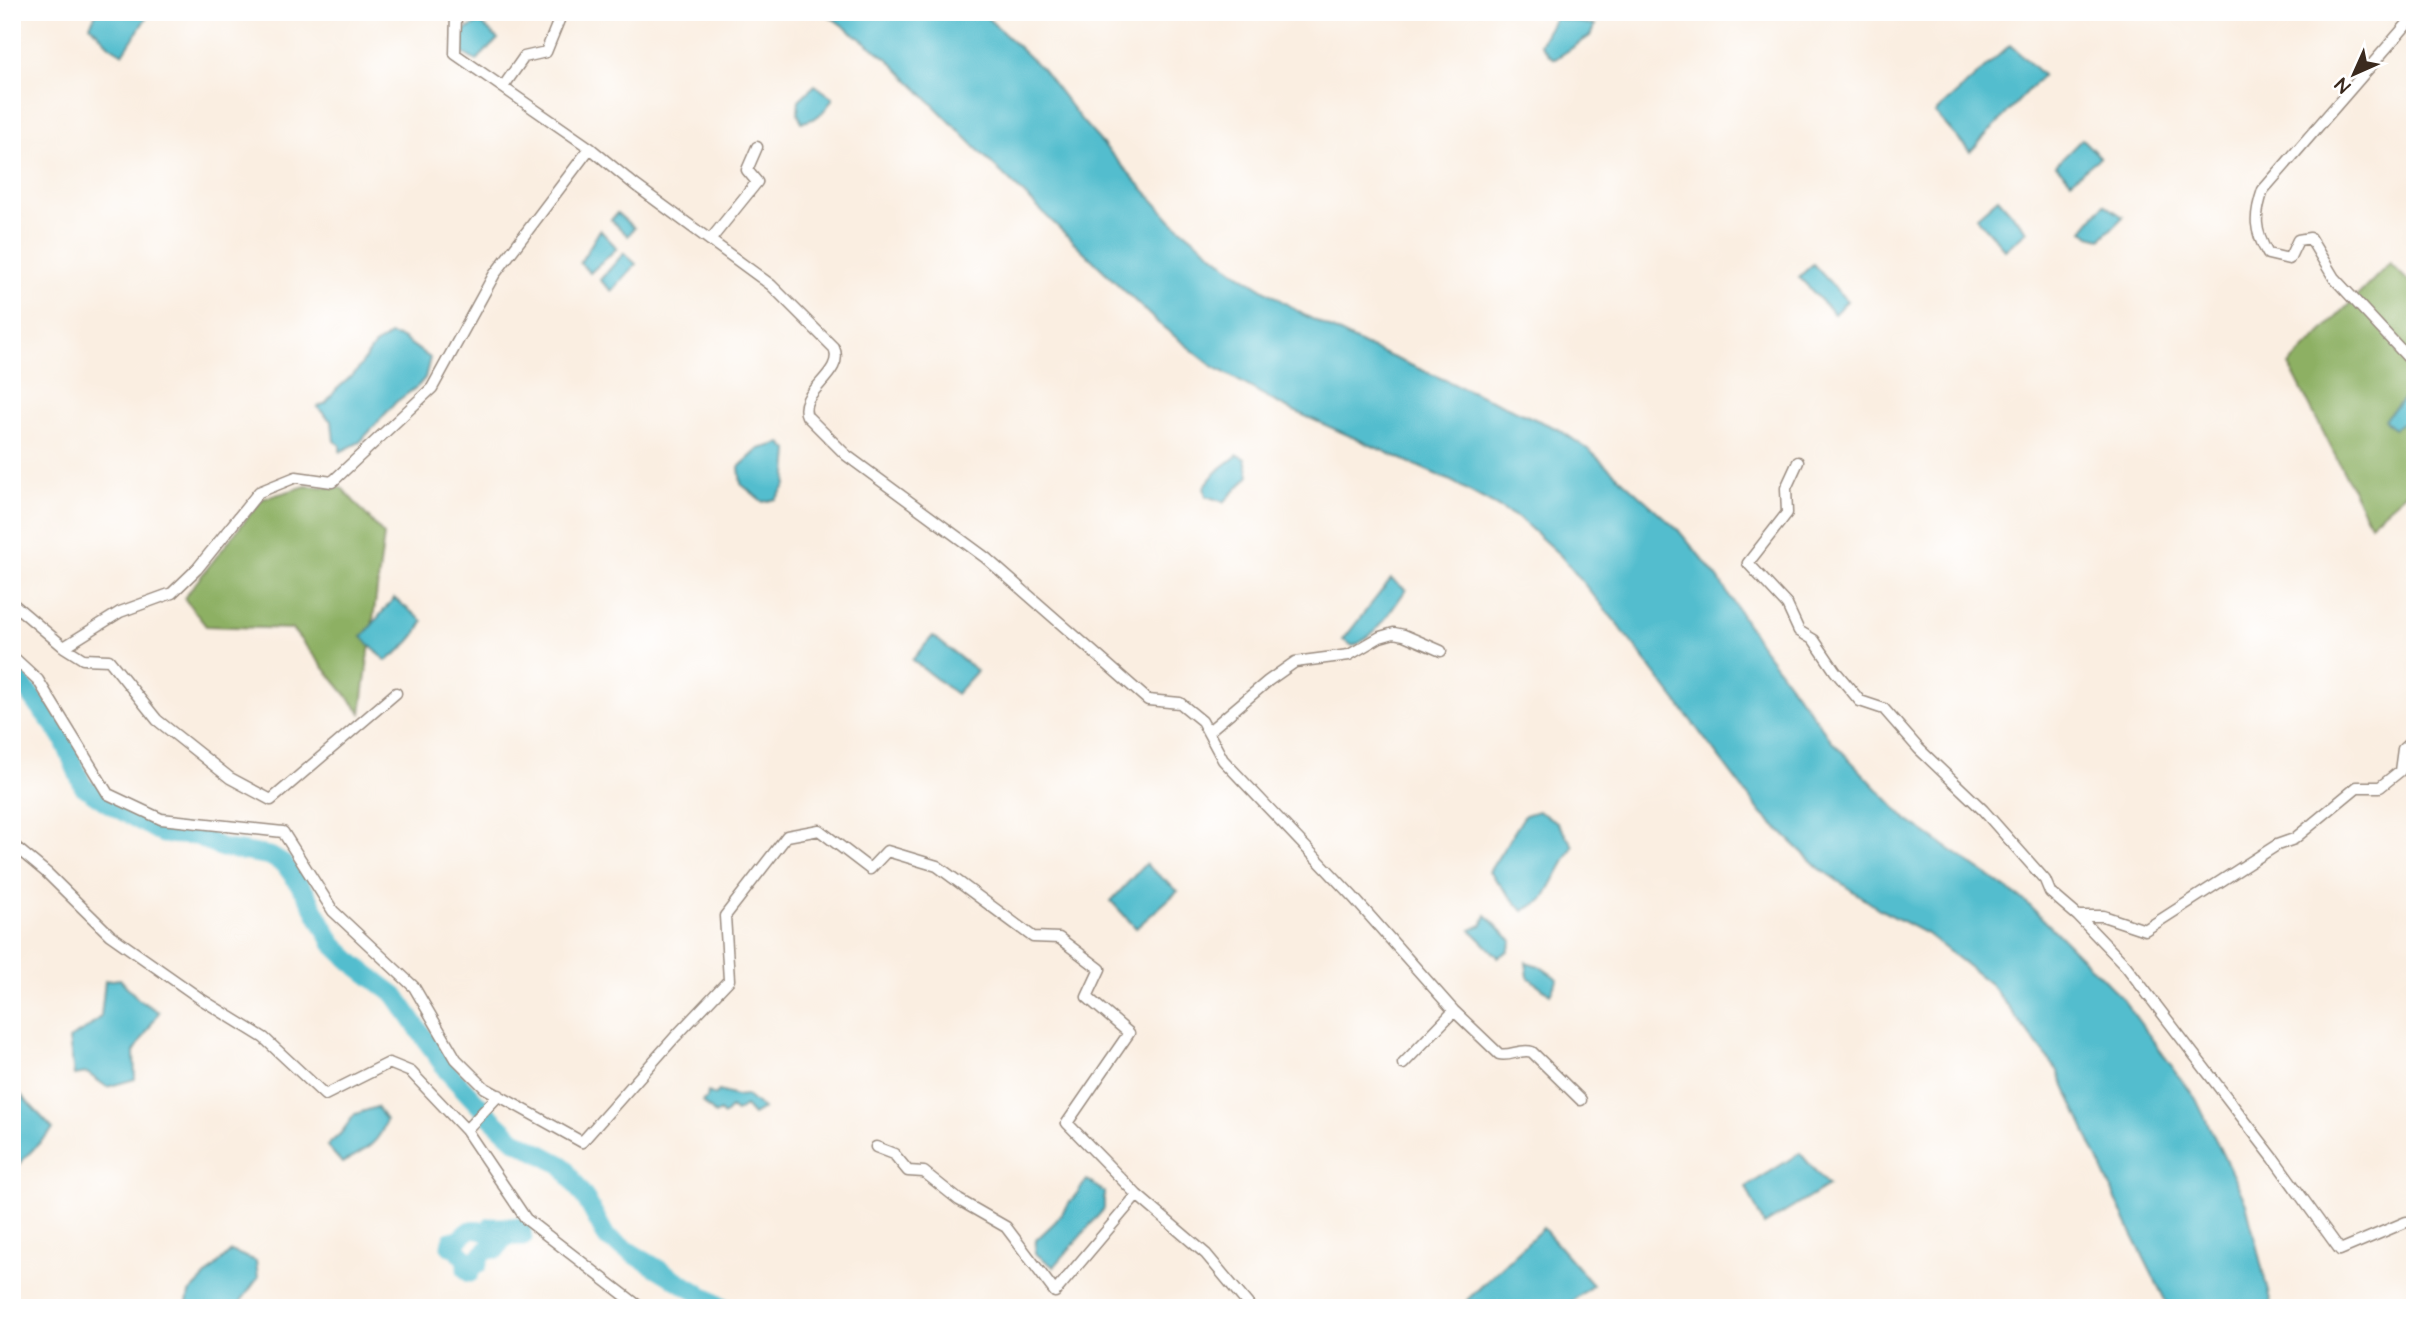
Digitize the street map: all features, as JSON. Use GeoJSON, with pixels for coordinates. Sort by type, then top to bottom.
{"type":"FeatureCollection","features":[{"type":"Feature","properties":{"kind":"street"},"geometry":{"type":"LineString","coordinates":[[453,12],[456,15],[455,54],[590,148],[635,185],[771,285],[834,348],[835,360],[823,382],[806,399],[804,410],[846,455],[986,558],[1148,700],[1180,703],[1202,720],[1223,760],[1353,897],[1454,1011],[1499,1054],[1527,1050],[1532,1052],[1581,1100]]}},
{"type":"Feature","properties":{"kind":"street"},"geometry":{"type":"LineString","coordinates":[[503,87],[524,57],[546,52],[562,13]]}},
{"type":"Feature","properties":{"kind":"street"},"geometry":{"type":"LineString","coordinates":[[2415,15],[2263,190],[2255,227],[2268,254],[2290,259],[2298,240],[2310,238],[2334,278],[2415,365]]}},
{"type":"Feature","properties":{"kind":"street"},"geometry":{"type":"LineString","coordinates":[[711,239],[757,182],[747,170],[757,147]]}},
{"type":"Feature","properties":{"kind":"street"},"geometry":{"type":"LineString","coordinates":[[65,647],[120,612],[172,593],[197,569],[259,492],[296,477],[332,482],[432,388],[494,275],[590,148]]}},
{"type":"Feature","properties":{"kind":"street"},"geometry":{"type":"LineString","coordinates":[[1798,462],[1786,488],[1787,513],[1748,563],[1787,605],[1799,631],[1814,640],[1860,701],[1884,709],[1932,762],[1983,810],[2045,880],[2050,892],[2078,916],[2126,966],[2340,1250],[2406,1222],[2415,1222]]}},
{"type":"Feature","properties":{"kind":"street"},"geometry":{"type":"LineString","coordinates":[[12,603],[83,659],[109,660],[157,720],[230,778],[271,800],[396,693]]}},
{"type":"Feature","properties":{"kind":"street"},"geometry":{"type":"LineString","coordinates":[[1209,731],[1294,662],[1349,655],[1380,637],[1394,633],[1441,651]]}},
{"type":"Feature","properties":{"kind":"street"},"geometry":{"type":"LineString","coordinates":[[12,656],[37,680],[108,794],[162,820],[283,832],[333,911],[414,987],[456,1059],[494,1099],[582,1142],[729,980],[725,916],[787,836],[819,830],[870,869],[887,850],[937,866],[1033,937],[1059,939],[1100,969],[1087,997],[1129,1033],[1067,1123],[1137,1195],[1206,1254],[1251,1308]]}},
{"type":"Feature","properties":{"kind":"street"},"geometry":{"type":"LineString","coordinates":[[2078,916],[2104,916],[2145,930],[2277,845],[2294,839],[2357,787],[2380,787],[2400,771],[2403,749],[2415,738]]}},
{"type":"Feature","properties":{"kind":"street"},"geometry":{"type":"LineString","coordinates":[[12,844],[47,873],[110,934],[201,999],[264,1038],[325,1096],[389,1063],[411,1072],[466,1130],[526,1219],[640,1308]]}},
{"type":"Feature","properties":{"kind":"street"},"geometry":{"type":"LineString","coordinates":[[1404,1065],[1454,1011]]}},
{"type":"Feature","properties":{"kind":"street"},"geometry":{"type":"LineString","coordinates":[[466,1130],[494,1099]]}},
{"type":"Feature","properties":{"kind":"street"},"geometry":{"type":"LineString","coordinates":[[876,1147],[894,1154],[908,1171],[924,1172],[960,1200],[1006,1227],[1055,1292],[1137,1195]]}},
{"type":"Feature","properties":{"kind":"green space"},"geometry":{"type":"Polygon","coordinates":[[[2390,263],[2415,288],[2415,485],[2370,524],[2289,365],[2390,263]]]}},
{"type":"Feature","properties":{"kind":"green space"},"geometry":{"type":"Polygon","coordinates":[[[306,486],[342,488],[384,535],[361,713],[292,629],[206,626],[184,598],[262,499],[306,486]]]}},
{"type":"Feature","properties":{"kind":"water"},"geometry":{"type":"Polygon","coordinates":[[[97,12],[150,12],[123,54],[110,46],[90,25],[97,12]]]}},
{"type":"Feature","properties":{"kind":"water"},"geometry":{"type":"Polygon","coordinates":[[[824,12],[981,12],[1042,69],[1083,122],[1172,221],[1234,271],[1304,315],[1364,345],[1558,429],[1589,450],[1679,531],[1718,578],[1759,643],[1832,741],[1907,820],[2026,902],[2121,997],[2196,1099],[2246,1203],[2272,1308],[2169,1308],[2130,1230],[2058,1071],[1990,984],[1927,934],[1879,909],[1819,868],[1762,814],[1619,626],[1561,556],[1520,519],[1453,482],[1285,407],[1211,365],[1158,323],[982,154],[888,59],[824,12]]]}},
{"type":"Feature","properties":{"kind":"water"},"geometry":{"type":"Polygon","coordinates":[[[1555,18],[1595,25],[1590,36],[1555,59],[1540,44],[1555,18]]]}},
{"type":"Feature","properties":{"kind":"water"},"geometry":{"type":"Polygon","coordinates":[[[480,22],[498,39],[476,61],[461,52],[463,31],[480,22]]]}},
{"type":"Feature","properties":{"kind":"water"},"geometry":{"type":"Polygon","coordinates":[[[2010,45],[2043,75],[1970,152],[1935,113],[2010,45]]]}},
{"type":"Feature","properties":{"kind":"water"},"geometry":{"type":"Polygon","coordinates":[[[815,85],[833,98],[821,114],[802,122],[798,114],[799,100],[815,85]]]}},
{"type":"Feature","properties":{"kind":"water"},"geometry":{"type":"Polygon","coordinates":[[[2082,139],[2100,157],[2071,181],[2056,165],[2082,139]]]}},
{"type":"Feature","properties":{"kind":"water"},"geometry":{"type":"Polygon","coordinates":[[[1998,198],[2027,231],[2005,250],[1976,217],[1998,198]]]}},
{"type":"Feature","properties":{"kind":"water"},"geometry":{"type":"Polygon","coordinates":[[[2104,204],[2123,217],[2101,239],[2090,236],[2083,230],[2104,204]]]}},
{"type":"Feature","properties":{"kind":"water"},"geometry":{"type":"Polygon","coordinates":[[[617,213],[634,228],[628,236],[611,220],[617,213]]]}},
{"type":"Feature","properties":{"kind":"water"},"geometry":{"type":"Polygon","coordinates":[[[600,230],[617,248],[590,273],[580,263],[600,230]]]}},
{"type":"Feature","properties":{"kind":"water"},"geometry":{"type":"Polygon","coordinates":[[[624,253],[636,264],[612,291],[600,280],[624,253]]]}},
{"type":"Feature","properties":{"kind":"water"},"geometry":{"type":"Polygon","coordinates":[[[1813,264],[1847,301],[1834,314],[1799,277],[1813,264]]]}},
{"type":"Feature","properties":{"kind":"water"},"geometry":{"type":"Polygon","coordinates":[[[390,335],[402,338],[430,358],[425,378],[396,402],[360,442],[340,452],[340,445],[334,441],[332,422],[317,407],[326,403],[356,372],[375,345],[390,335]]]}},
{"type":"Feature","properties":{"kind":"water"},"geometry":{"type":"Polygon","coordinates":[[[2411,391],[2415,394],[2415,414],[2394,429],[2384,419],[2411,391]]]}},
{"type":"Feature","properties":{"kind":"water"},"geometry":{"type":"Polygon","coordinates":[[[781,443],[789,451],[786,485],[776,499],[763,502],[741,484],[739,467],[759,449],[781,443]]]}},
{"type":"Feature","properties":{"kind":"water"},"geometry":{"type":"Polygon","coordinates":[[[1238,455],[1245,459],[1249,476],[1224,502],[1206,496],[1204,487],[1216,472],[1238,455]]]}},
{"type":"Feature","properties":{"kind":"water"},"geometry":{"type":"Polygon","coordinates":[[[1391,579],[1406,590],[1382,622],[1369,636],[1353,646],[1343,640],[1391,579]]]}},
{"type":"Feature","properties":{"kind":"water"},"geometry":{"type":"Polygon","coordinates":[[[394,598],[423,621],[408,644],[386,661],[362,637],[394,598]]]}},
{"type":"Feature","properties":{"kind":"water"},"geometry":{"type":"Polygon","coordinates":[[[933,636],[977,671],[956,694],[912,660],[933,636]]]}},
{"type":"Feature","properties":{"kind":"water"},"geometry":{"type":"Polygon","coordinates":[[[1538,811],[1557,822],[1573,846],[1543,900],[1523,911],[1489,872],[1525,815],[1538,811]]]}},
{"type":"Feature","properties":{"kind":"water"},"geometry":{"type":"Polygon","coordinates":[[[1145,864],[1178,891],[1136,928],[1111,901],[1145,864]]]}},
{"type":"Feature","properties":{"kind":"water"},"geometry":{"type":"Polygon","coordinates":[[[1486,915],[1512,941],[1508,951],[1498,957],[1471,930],[1482,925],[1486,915]]]}},
{"type":"Feature","properties":{"kind":"water"},"geometry":{"type":"Polygon","coordinates":[[[1526,962],[1539,966],[1558,979],[1550,994],[1528,977],[1526,962]]]}},
{"type":"Feature","properties":{"kind":"water"},"geometry":{"type":"Polygon","coordinates":[[[120,979],[138,999],[159,1012],[134,1052],[135,1079],[107,1087],[87,1073],[74,1075],[69,1039],[88,1028],[101,1016],[105,981],[120,979]]]}},
{"type":"Feature","properties":{"kind":"water"},"geometry":{"type":"Polygon","coordinates":[[[719,1091],[736,1096],[746,1095],[763,1109],[753,1115],[745,1106],[736,1112],[731,1108],[724,1115],[720,1111],[715,1114],[702,1101],[707,1098],[708,1092],[715,1095],[719,1091]]]}},
{"type":"Feature","properties":{"kind":"water"},"geometry":{"type":"Polygon","coordinates":[[[19,1093],[53,1129],[12,1171],[12,1098],[19,1093]]]}},
{"type":"Feature","properties":{"kind":"water"},"geometry":{"type":"Polygon","coordinates":[[[377,1107],[386,1120],[379,1135],[369,1146],[342,1163],[327,1146],[355,1114],[377,1107]]]}},
{"type":"Feature","properties":{"kind":"water"},"geometry":{"type":"Polygon","coordinates":[[[1800,1153],[1828,1186],[1764,1225],[1746,1187],[1800,1153]]]}},
{"type":"Feature","properties":{"kind":"water"},"geometry":{"type":"Polygon","coordinates":[[[1087,1180],[1104,1192],[1104,1209],[1054,1267],[1035,1253],[1036,1240],[1055,1222],[1087,1180]]]}},
{"type":"Feature","properties":{"kind":"water"},"geometry":{"type":"Polygon","coordinates":[[[1543,1228],[1593,1285],[1563,1308],[1472,1308],[1467,1300],[1543,1228]]]}},
{"type":"Feature","properties":{"kind":"water"},"geometry":{"type":"Polygon","coordinates":[[[231,1251],[256,1261],[258,1278],[236,1308],[186,1308],[189,1293],[231,1251]]]}},
{"type":"Feature","properties":{"kind":"waterway"},"geometry":{"type":"LineString","coordinates":[[12,671],[62,736],[83,786],[163,834],[197,836],[222,848],[270,856],[285,865],[307,895],[333,944],[354,964],[395,995],[447,1071],[488,1115],[515,1140],[562,1165],[587,1201],[607,1238],[723,1308]]}},
{"type":"Feature","properties":{"kind":"waterway"},"geometry":{"type":"LineString","coordinates":[[490,1227],[521,1227],[523,1237],[509,1235],[500,1242],[497,1249],[488,1249],[479,1257],[478,1264],[472,1266],[470,1273],[466,1269],[466,1259],[450,1246],[451,1241],[459,1240],[472,1230],[489,1233],[490,1227]]}}]}
